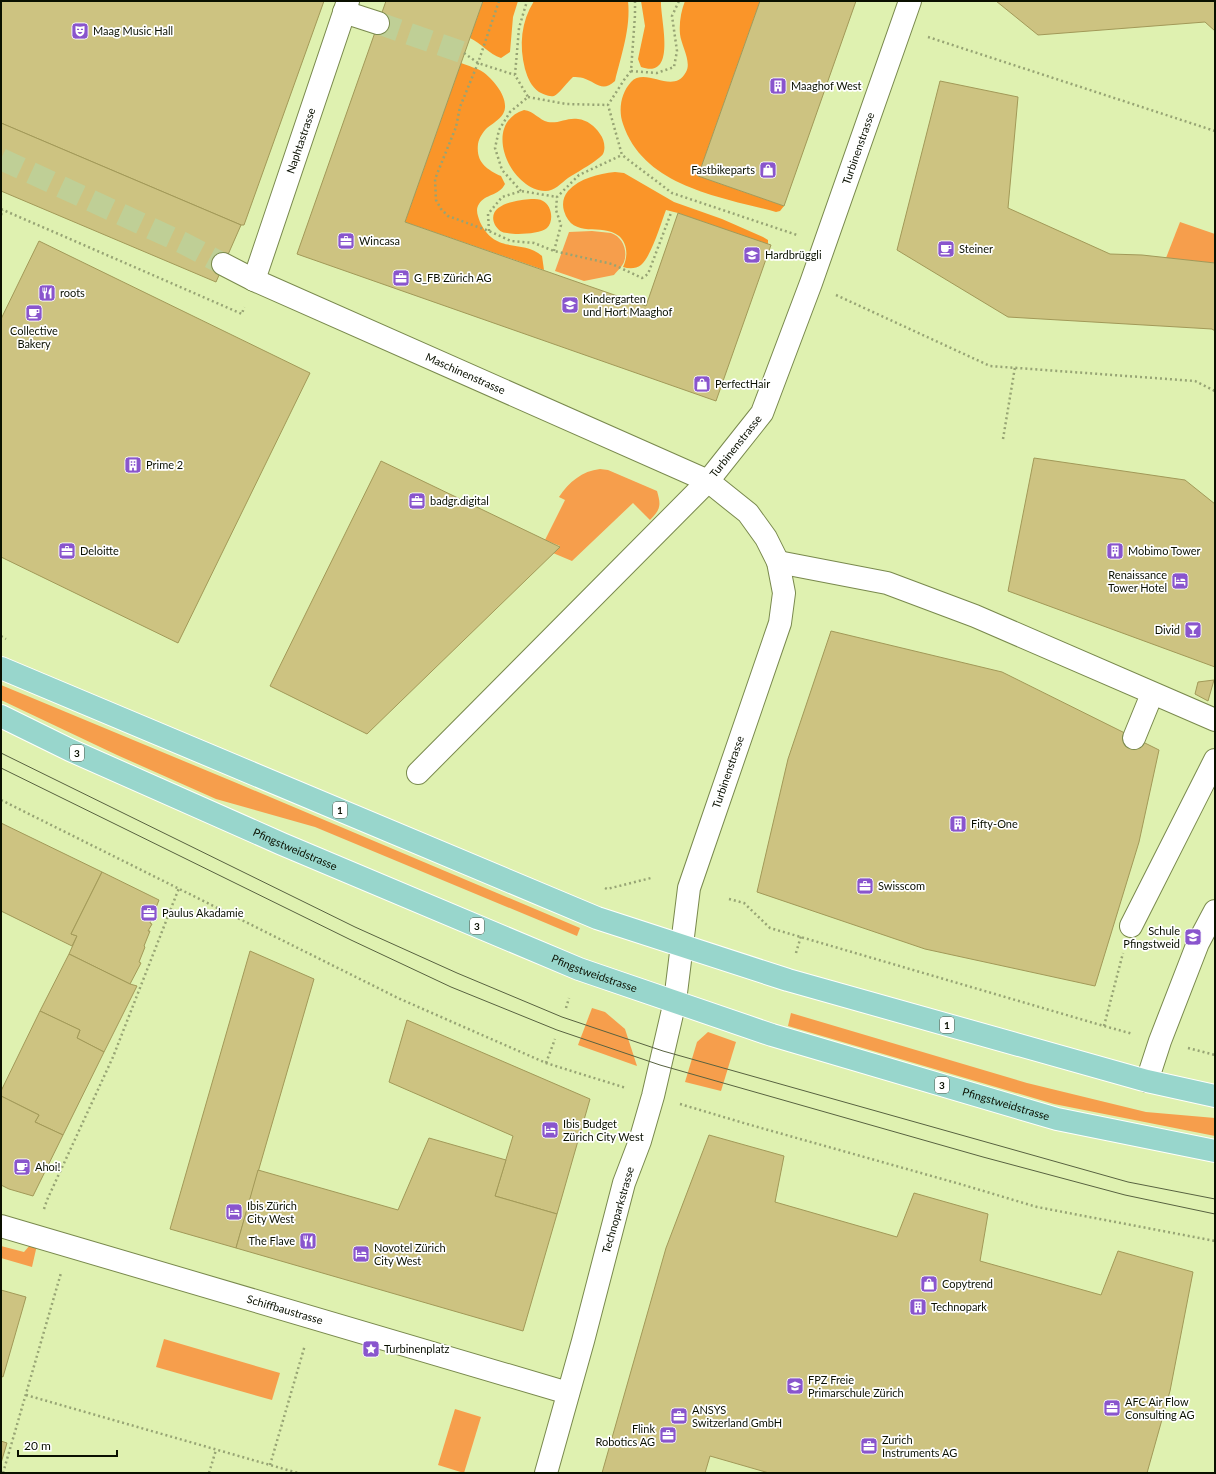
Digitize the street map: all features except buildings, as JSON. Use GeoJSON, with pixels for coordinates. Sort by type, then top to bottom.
{"type":"FeatureCollection","features":[{"type":"Feature","properties":{"kind":"main road","name":"1"},"geometry":{"type":"LineString","coordinates":[[1,668],[590,915],[788,980],[1147,1081],[1215,1096]]}},
{"type":"Feature","properties":{"kind":"main road","name":"Pfingstweidstrasse"},"geometry":{"type":"LineString","coordinates":[[1,716],[70,750],[289,848],[579,969],[772,1035],[1057,1119],[1215,1151]]}},
{"type":"Feature","properties":{"kind":"street","name":"Turbinenstrasse"},"geometry":{"type":"LineString","coordinates":[[682,945],[689,888],[780,623],[784,593],[778,562],[766,538],[748,513],[708,481],[762,413],[811,283],[910,1]]}},
{"type":"Feature","properties":{"kind":"street"},"geometry":{"type":"LineString","coordinates":[[346,6],[378,22]]}},
{"type":"Feature","properties":{"kind":"street","name":"Naphtastrasse"},"geometry":{"type":"LineString","coordinates":[[254,280],[346,6]]}},
{"type":"Feature","properties":{"kind":"street","name":"Maschinenstrasse"},"geometry":{"type":"LineString","coordinates":[[224,264],[254,280],[708,481]]}},
{"type":"Feature","properties":{"kind":"street"},"geometry":{"type":"LineString","coordinates":[[418,773],[708,481]]}},
{"type":"Feature","properties":{"kind":"street"},"geometry":{"type":"LineString","coordinates":[[778,562],[887,583],[975,616],[1215,720]]}},
{"type":"Feature","properties":{"kind":"street"},"geometry":{"type":"LineString","coordinates":[[1134,738],[1152,694]]}},
{"type":"Feature","properties":{"kind":"street"},"geometry":{"type":"LineString","coordinates":[[1131,926],[1215,760]]}},
{"type":"Feature","properties":{"kind":"street"},"geometry":{"type":"LineString","coordinates":[[1147,1081],[1160,1041],[1198,942],[1215,911]]}},
{"type":"Feature","properties":{"kind":"street","name":"Technoparkstrasse"},"geometry":{"type":"LineString","coordinates":[[546,1473],[624,1183],[640,1142],[653,1096],[675,1001],[682,945]]}},
{"type":"Feature","properties":{"kind":"street","name":"Schiffbaustrasse"},"geometry":{"type":"LineString","coordinates":[[1,1226],[568,1393]]}},
{"type":"Feature","properties":{"kind":"path"},"geometry":{"type":"LineString","coordinates":[[499,1],[478,63],[460,107],[456,127],[435,179],[436,200],[441,209],[448,216],[511,241],[534,243],[554,250],[612,264],[642,278],[648,274],[671,213]]}},
{"type":"Feature","properties":{"kind":"path"},"geometry":{"type":"LineString","coordinates":[[527,1],[519,28],[515,75],[528,97],[566,104],[608,105]]}},
{"type":"Feature","properties":{"kind":"path"},"geometry":{"type":"LineString","coordinates":[[635,1],[631,71],[608,105],[622,155],[672,193],[824,244]]}},
{"type":"Feature","properties":{"kind":"path"},"geometry":{"type":"LineString","coordinates":[[631,71],[657,73],[674,67],[677,51],[672,16],[679,1]]}},
{"type":"Feature","properties":{"kind":"path"},"geometry":{"type":"LineString","coordinates":[[901,28],[1215,131]]}},
{"type":"Feature","properties":{"kind":"path"},"geometry":{"type":"LineString","coordinates":[[464,53],[478,63],[515,75]]}},
{"type":"Feature","properties":{"kind":"path"},"geometry":{"type":"LineString","coordinates":[[521,191],[502,170],[495,148],[499,130],[510,112],[528,97]]}},
{"type":"Feature","properties":{"kind":"path"},"geometry":{"type":"LineString","coordinates":[[554,250],[561,225],[556,210],[557,197],[579,175],[622,155]]}},
{"type":"Feature","properties":{"kind":"path"},"geometry":{"type":"LineString","coordinates":[[489,231],[488,214],[502,197],[521,191],[557,197]]}},
{"type":"Feature","properties":{"kind":"path"},"geometry":{"type":"LineString","coordinates":[[1,214],[2,209],[242,314],[254,280]]}},
{"type":"Feature","properties":{"kind":"path"},"geometry":{"type":"LineString","coordinates":[[811,283],[990,366],[1195,381],[1215,392]]}},
{"type":"Feature","properties":{"kind":"path"},"geometry":{"type":"LineString","coordinates":[[1003,439],[1015,367]]}},
{"type":"Feature","properties":{"kind":"path"},"geometry":{"type":"LineString","coordinates":[[1,800],[400,999],[546,1063],[627,1088]]}},
{"type":"Feature","properties":{"kind":"path"},"geometry":{"type":"LineString","coordinates":[[37,1236],[47,1200],[113,1057],[179,888]]}},
{"type":"Feature","properties":{"kind":"path"},"geometry":{"type":"LineString","coordinates":[[729,899],[744,903],[770,928],[1104,1026],[1215,1056]]}},
{"type":"Feature","properties":{"kind":"path"},"geometry":{"type":"LineString","coordinates":[[1104,1026],[1131,926]]}},
{"type":"Feature","properties":{"kind":"path"},"geometry":{"type":"LineString","coordinates":[[796,953],[801,936]]}},
{"type":"Feature","properties":{"kind":"path"},"geometry":{"type":"LineString","coordinates":[[566,1008],[569,998]]}},
{"type":"Feature","properties":{"kind":"path"},"geometry":{"type":"LineString","coordinates":[[546,1063],[555,1039]]}},
{"type":"Feature","properties":{"kind":"path"},"geometry":{"type":"LineString","coordinates":[[677,1103],[1036,1207],[1215,1241]]}},
{"type":"Feature","properties":{"kind":"path"},"geometry":{"type":"LineString","coordinates":[[3,1473],[69,1246]]}},
{"type":"Feature","properties":{"kind":"path"},"geometry":{"type":"LineString","coordinates":[[270,1465],[296,1376]]}},
{"type":"Feature","properties":{"kind":"path"},"geometry":{"type":"LineString","coordinates":[[26,1395],[298,1473]]}},
{"type":"Feature","properties":{"kind":"path"},"geometry":{"type":"LineString","coordinates":[[209,1473],[216,1450]]}},
{"type":"Feature","properties":{"kind":"shaded area"},"geometry":{"type":"Polygon","coordinates":[[[483,1],[518,1],[513,17],[510,52],[501,58],[470,38],[483,1]]]}},
{"type":"Feature","properties":{"kind":"shaded area"},"geometry":{"type":"Polygon","coordinates":[[[534,1],[628,1],[629,11],[627,32],[615,81],[606,86],[599,86],[583,78],[573,77],[554,96],[546,95],[536,90],[527,76],[522,51],[522,34],[524,25],[526,17],[534,1]]]}},
{"type":"Feature","properties":{"kind":"shaded area"},"geometry":{"type":"Polygon","coordinates":[[[641,1],[661,1],[664,33],[663,57],[660,65],[652,69],[641,67],[638,59],[645,26],[641,1]]]}},
{"type":"Feature","properties":{"kind":"shaded area"},"geometry":{"type":"Polygon","coordinates":[[[685,1],[760,1],[698,176],[784,206],[780,211],[776,212],[709,194],[666,176],[648,162],[633,145],[623,124],[621,119],[621,102],[625,91],[631,82],[637,78],[644,77],[674,81],[681,79],[686,72],[688,63],[680,30],[682,9],[685,1]]]}},
{"type":"Feature","properties":{"kind":"shaded area"},"geometry":{"type":"Polygon","coordinates":[[[461,63],[483,72],[496,85],[505,103],[503,114],[487,128],[480,137],[478,144],[480,160],[487,168],[501,176],[505,184],[499,191],[485,198],[479,204],[477,211],[480,222],[486,232],[494,239],[502,243],[527,248],[542,256],[544,270],[405,222],[461,63]]]}},
{"type":"Feature","properties":{"kind":"shaded area"},"geometry":{"type":"Polygon","coordinates":[[[524,110],[531,112],[548,122],[574,119],[588,122],[596,128],[603,138],[603,154],[601,157],[552,190],[545,191],[532,188],[521,180],[512,169],[505,155],[503,142],[504,128],[511,117],[524,110]]]}},
{"type":"Feature","properties":{"kind":"shaded area"},"geometry":{"type":"Polygon","coordinates":[[[615,172],[624,173],[674,202],[722,219],[763,237],[768,240],[768,245],[666,210],[652,248],[645,261],[635,268],[623,267],[626,259],[626,247],[622,239],[612,232],[581,228],[574,225],[568,220],[563,206],[566,193],[578,183],[596,175],[615,172]]]}},
{"type":"Feature","properties":{"kind":"shaded area"},"geometry":{"type":"Polygon","coordinates":[[[531,199],[542,200],[548,206],[551,214],[551,222],[547,228],[534,233],[511,234],[502,232],[497,228],[493,218],[495,212],[499,208],[504,204],[511,202],[531,199]]]}},
{"type":"Feature","properties":{"kind":"shaded area"},"geometry":{"type":"Polygon","coordinates":[[[1180,222],[1215,234],[1215,263],[1166,258],[1180,222]]]}},
{"type":"Feature","properties":{"kind":"shaded area"},"geometry":{"type":"Polygon","coordinates":[[[592,231],[611,233],[619,238],[624,245],[624,262],[614,275],[584,281],[555,271],[569,232],[592,231]]]}},
{"type":"Feature","properties":{"kind":"shaded area"},"geometry":{"type":"Polygon","coordinates":[[[600,469],[608,470],[657,491],[659,500],[658,510],[650,520],[633,503],[572,561],[553,553],[560,546],[545,540],[565,500],[559,497],[576,478],[587,472],[600,469]]]}},
{"type":"Feature","properties":{"kind":"shaded area"},"geometry":{"type":"Polygon","coordinates":[[[1,685],[580,928],[577,936],[315,827],[216,799],[117,755],[1,700],[1,685]]]}},
{"type":"Feature","properties":{"kind":"shaded area"},"geometry":{"type":"Polygon","coordinates":[[[592,1008],[605,1012],[625,1029],[637,1066],[578,1045],[592,1008]]]}},
{"type":"Feature","properties":{"kind":"shaded area"},"geometry":{"type":"Polygon","coordinates":[[[791,1013],[1027,1083],[1146,1112],[1215,1118],[1215,1136],[1054,1104],[788,1026],[791,1013]]]}},
{"type":"Feature","properties":{"kind":"shaded area"},"geometry":{"type":"Polygon","coordinates":[[[708,1032],[736,1042],[721,1091],[685,1082],[697,1042],[708,1032]]]}},
{"type":"Feature","properties":{"kind":"shaded area"},"geometry":{"type":"Polygon","coordinates":[[[31,1244],[37,1245],[32,1267],[1,1258],[1,1246],[24,1252],[31,1244]]]}},
{"type":"Feature","properties":{"kind":"shaded area"},"geometry":{"type":"Polygon","coordinates":[[[164,1339],[280,1373],[272,1400],[156,1367],[164,1339]]]}},
{"type":"Feature","properties":{"kind":"shaded area"},"geometry":{"type":"Polygon","coordinates":[[[455,1409],[481,1417],[464,1473],[438,1465],[455,1409]]]}},
{"type":"Feature","properties":{"kind":"tunnel"},"geometry":{"type":"LineString","coordinates":[[378,23],[464,53]]}},
{"type":"Feature","properties":{"kind":"tunnel"},"geometry":{"type":"LineString","coordinates":[[1,159],[183,243],[223,264]]}},
{"type":"Feature","properties":{"kind":"tram line"},"geometry":{"type":"LineString","coordinates":[[1,753],[355,927],[457,973],[562,1017],[663,1051],[1128,1182],[1215,1199]]}},
{"type":"Feature","properties":{"kind":"tram line"},"geometry":{"type":"LineString","coordinates":[[1,768],[351,940],[451,987],[557,1030],[660,1065],[983,1157],[1125,1195],[1215,1214]]}},
{"type":"Feature","properties":{"kind":"place","name":"Maag Music Hall"},"geometry":{"type":"Point","coordinates":[80,31]}},
{"type":"Feature","properties":{"kind":"place","name":"Maaghof West"},"geometry":{"type":"Point","coordinates":[778,86]}},
{"type":"Feature","properties":{"kind":"place","name":"Fastbikeparts"},"geometry":{"type":"Point","coordinates":[768,170]}},
{"type":"Feature","properties":{"kind":"place","name":"Wincasa"},"geometry":{"type":"Point","coordinates":[346,241]}},
{"type":"Feature","properties":{"kind":"place","name":"Steiner"},"geometry":{"type":"Point","coordinates":[946,249]}},
{"type":"Feature","properties":{"kind":"place","name":"Hardbrüggli"},"geometry":{"type":"Point","coordinates":[752,255]}},
{"type":"Feature","properties":{"kind":"place","name":"G_FB Zürich AG"},"geometry":{"type":"Point","coordinates":[401,278]}},
{"type":"Feature","properties":{"kind":"place","name":"roots"},"geometry":{"type":"Point","coordinates":[47,293]}},
{"type":"Feature","properties":{"kind":"place","name":"Kindergarten und Hort Maaghof"},"geometry":{"type":"Point","coordinates":[570,305]}},
{"type":"Feature","properties":{"kind":"place","name":"Collective Bakery"},"geometry":{"type":"Point","coordinates":[34,313]}},
{"type":"Feature","properties":{"kind":"place","name":"PerfectHair"},"geometry":{"type":"Point","coordinates":[702,384]}},
{"type":"Feature","properties":{"kind":"place","name":"Prime 2"},"geometry":{"type":"Point","coordinates":[133,465]}},
{"type":"Feature","properties":{"kind":"place","name":"badgr.digital"},"geometry":{"type":"Point","coordinates":[417,501]}},
{"type":"Feature","properties":{"kind":"place","name":"Deloitte"},"geometry":{"type":"Point","coordinates":[67,551]}},
{"type":"Feature","properties":{"kind":"place","name":"Mobimo Tower"},"geometry":{"type":"Point","coordinates":[1115,551]}},
{"type":"Feature","properties":{"kind":"place","name":"Renaissance Tower Hotel"},"geometry":{"type":"Point","coordinates":[1180,581]}},
{"type":"Feature","properties":{"kind":"place","name":"Divid"},"geometry":{"type":"Point","coordinates":[1193,630]}},
{"type":"Feature","properties":{"kind":"place","name":"Fifty-One"},"geometry":{"type":"Point","coordinates":[958,824]}},
{"type":"Feature","properties":{"kind":"place","name":"Swisscom"},"geometry":{"type":"Point","coordinates":[865,886]}},
{"type":"Feature","properties":{"kind":"place","name":"Paulus Akadamie"},"geometry":{"type":"Point","coordinates":[149,913]}},
{"type":"Feature","properties":{"kind":"place","name":"Schule Pfingstweid"},"geometry":{"type":"Point","coordinates":[1193,937]}},
{"type":"Feature","properties":{"kind":"place","name":"Ibis Budget Zürich City West"},"geometry":{"type":"Point","coordinates":[550,1130]}},
{"type":"Feature","properties":{"kind":"place","name":"Ahoi!"},"geometry":{"type":"Point","coordinates":[22,1167]}},
{"type":"Feature","properties":{"kind":"place","name":"Ibis Zürich City West"},"geometry":{"type":"Point","coordinates":[234,1212]}},
{"type":"Feature","properties":{"kind":"place","name":"The Flave"},"geometry":{"type":"Point","coordinates":[308,1241]}},
{"type":"Feature","properties":{"kind":"place","name":"Novotel Zürich City West"},"geometry":{"type":"Point","coordinates":[361,1254]}},
{"type":"Feature","properties":{"kind":"place","name":"Copytrend"},"geometry":{"type":"Point","coordinates":[929,1284]}},
{"type":"Feature","properties":{"kind":"place","name":"Technopark"},"geometry":{"type":"Point","coordinates":[918,1307]}},
{"type":"Feature","properties":{"kind":"place","name":"Turbinenplatz"},"geometry":{"type":"Point","coordinates":[371,1349]}},
{"type":"Feature","properties":{"kind":"place","name":"FPZ Freie Primarschule Zürich"},"geometry":{"type":"Point","coordinates":[795,1386]}},
{"type":"Feature","properties":{"kind":"place","name":"AFC Air Flow Consulting AG"},"geometry":{"type":"Point","coordinates":[1112,1408]}},
{"type":"Feature","properties":{"kind":"place","name":"ANSYS Switzerland GmbH"},"geometry":{"type":"Point","coordinates":[679,1416]}},
{"type":"Feature","properties":{"kind":"place","name":"Flink Robotics AG"},"geometry":{"type":"Point","coordinates":[668,1435]}},
{"type":"Feature","properties":{"kind":"place","name":"Zurich Instruments AG"},"geometry":{"type":"Point","coordinates":[869,1446]}}]}
